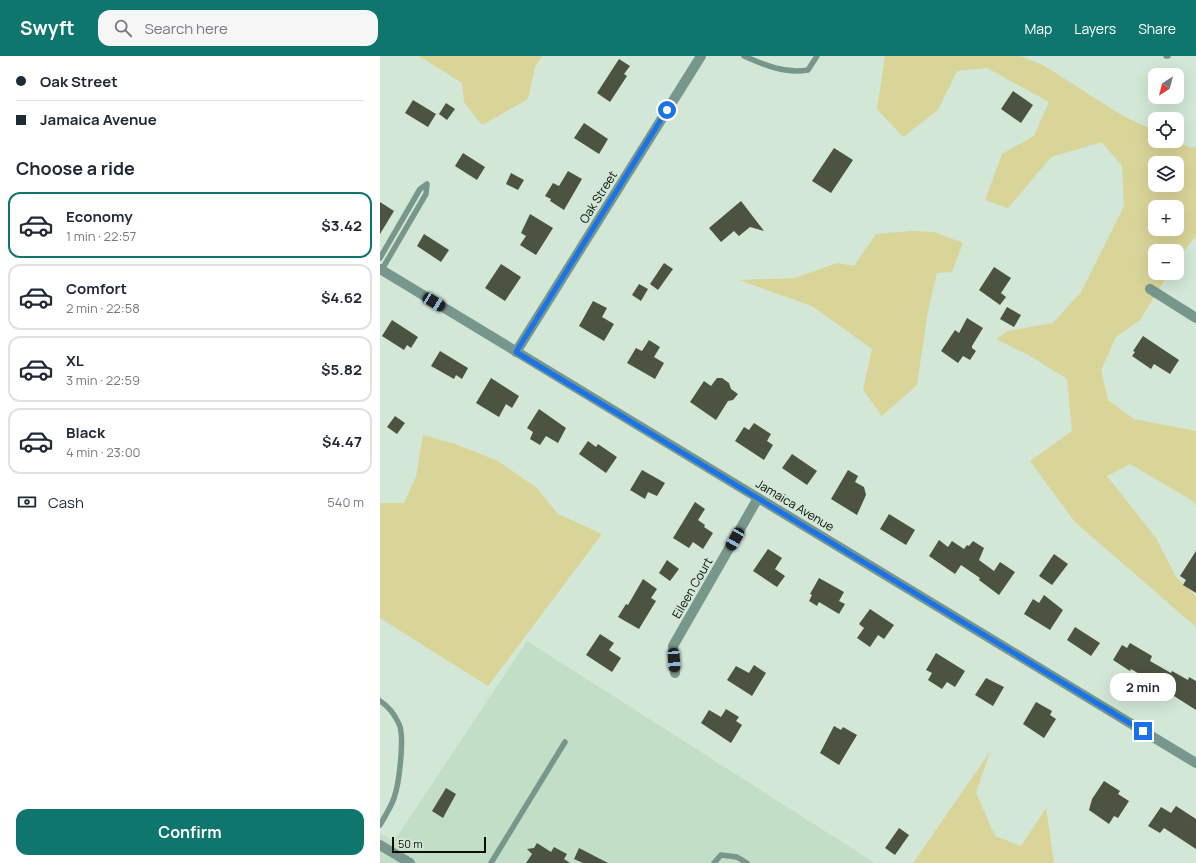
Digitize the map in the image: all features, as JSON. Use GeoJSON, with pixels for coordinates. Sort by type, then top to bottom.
{"type":"FeatureCollection","features":[{"type":"Feature","properties":{"kind":"street","name":"Oak Street"},"geometry":{"type":"LineString","coordinates":[[516,352],[701,56]]}},
{"type":"Feature","properties":{"kind":"street","name":"Jamaica Avenue"},"geometry":{"type":"LineString","coordinates":[[380,269],[1196,763]]}},
{"type":"Feature","properties":{"kind":"street"},"geometry":{"type":"LineString","coordinates":[[1150,289],[1196,318]]}},
{"type":"Feature","properties":{"kind":"street","name":"Eileen Court"},"geometry":{"type":"LineString","coordinates":[[675,673],[674,646],[758,498]]}},
{"type":"Feature","properties":{"kind":"street"},"geometry":{"type":"LineString","coordinates":[[380,845],[410,863]]}},
{"type":"Feature","properties":{"kind":"lane"},"geometry":{"type":"LineString","coordinates":[[744,56],[762,64],[795,72],[808,70],[817,56]]}},
{"type":"Feature","properties":{"kind":"lane"},"geometry":{"type":"LineString","coordinates":[[380,258],[420,189],[427,184],[426,194],[384,266],[380,269]]}},
{"type":"Feature","properties":{"kind":"lane"},"geometry":{"type":"LineString","coordinates":[[380,701],[386,705],[394,715],[400,725],[401,734],[400,774],[394,798],[380,825]]}},
{"type":"Feature","properties":{"kind":"lane"},"geometry":{"type":"LineString","coordinates":[[491,863],[564,742]]}},
{"type":"Feature","properties":{"kind":"lane"},"geometry":{"type":"LineString","coordinates":[[714,863],[721,855],[737,857],[747,863]]}},
{"type":"Feature","properties":{"kind":"shaded area"},"geometry":{"type":"Polygon","coordinates":[[[419,56],[542,56],[535,67],[528,99],[482,125],[464,102],[462,83],[419,56]]]}},
{"type":"Feature","properties":{"kind":"shaded area"},"geometry":{"type":"Polygon","coordinates":[[[885,56],[1020,56],[1043,65],[1123,116],[1148,128],[1148,148],[1184,148],[1184,145],[1191,148],[1196,147],[1196,235],[1184,251],[1184,244],[1148,244],[1148,280],[1165,280],[1140,320],[1116,337],[1101,370],[1108,400],[1134,419],[1196,431],[1196,506],[1193,501],[1130,464],[1107,476],[1156,538],[1176,577],[1196,596],[1196,627],[1075,522],[1030,461],[1072,431],[1067,379],[1030,356],[996,339],[1008,331],[1053,323],[1081,292],[1124,206],[1122,166],[1102,142],[1051,157],[1008,208],[985,200],[1002,154],[1034,136],[1049,102],[987,68],[957,71],[938,110],[903,137],[877,109],[885,56]]]}},
{"type":"Feature","properties":{"kind":"shaded area"},"geometry":{"type":"Polygon","coordinates":[[[911,231],[934,232],[963,243],[952,272],[937,273],[928,311],[917,385],[882,416],[863,390],[872,349],[812,306],[739,280],[795,278],[837,263],[854,266],[876,234],[911,231]]]}},
{"type":"Feature","properties":{"kind":"shaded area"},"geometry":{"type":"Polygon","coordinates":[[[423,435],[455,444],[498,461],[537,488],[558,514],[602,534],[488,686],[380,618],[380,503],[404,503],[416,477],[423,435]]]}},
{"type":"Feature","properties":{"kind":"shaded area"},"geometry":{"type":"Polygon","coordinates":[[[527,641],[875,863],[380,863],[380,833],[394,841],[527,641]]]}},
{"type":"Feature","properties":{"kind":"shaded area"},"geometry":{"type":"Polygon","coordinates":[[[990,752],[976,793],[995,836],[1021,846],[1046,808],[1054,863],[913,863],[990,752]]]}},
{"type":"Feature","properties":{"kind":"building"},"geometry":{"type":"Polygon","coordinates":[[[619,59],[630,66],[624,74],[627,76],[610,102],[597,93],[619,59]]]}},
{"type":"Feature","properties":{"kind":"building"},"geometry":{"type":"Polygon","coordinates":[[[1013,91],[1033,105],[1021,123],[1001,109],[1013,91]]]}},
{"type":"Feature","properties":{"kind":"building"},"geometry":{"type":"Polygon","coordinates":[[[413,100],[436,114],[428,127],[405,113],[413,100]]]}},
{"type":"Feature","properties":{"kind":"building"},"geometry":{"type":"Polygon","coordinates":[[[446,103],[455,109],[447,120],[439,114],[446,103]]]}},
{"type":"Feature","properties":{"kind":"building"},"geometry":{"type":"Polygon","coordinates":[[[584,123],[608,139],[599,154],[574,138],[584,123]]]}},
{"type":"Feature","properties":{"kind":"building"},"geometry":{"type":"Polygon","coordinates":[[[834,148],[853,160],[831,193],[812,181],[834,148]]]}},
{"type":"Feature","properties":{"kind":"building"},"geometry":{"type":"Polygon","coordinates":[[[463,153],[485,167],[477,180],[455,166],[463,153]]]}},
{"type":"Feature","properties":{"kind":"building"},"geometry":{"type":"Polygon","coordinates":[[[568,171],[582,179],[564,210],[545,196],[553,183],[559,186],[568,171]]]}},
{"type":"Feature","properties":{"kind":"building"},"geometry":{"type":"Polygon","coordinates":[[[511,173],[524,180],[518,190],[506,184],[511,173]]]}},
{"type":"Feature","properties":{"kind":"building"},"geometry":{"type":"Polygon","coordinates":[[[741,201],[764,231],[750,227],[739,236],[734,231],[721,242],[709,228],[741,201]]]}},
{"type":"Feature","properties":{"kind":"building"},"geometry":{"type":"Polygon","coordinates":[[[380,202],[394,211],[380,234],[380,202]]]}},
{"type":"Feature","properties":{"kind":"building"},"geometry":{"type":"Polygon","coordinates":[[[530,214],[553,228],[536,255],[520,245],[526,236],[521,233],[530,214]]]}},
{"type":"Feature","properties":{"kind":"building"},"geometry":{"type":"Polygon","coordinates":[[[424,234],[449,250],[441,262],[417,246],[424,234]]]}},
{"type":"Feature","properties":{"kind":"building"},"geometry":{"type":"Polygon","coordinates":[[[664,263],[673,269],[658,290],[650,284],[664,263]]]}},
{"type":"Feature","properties":{"kind":"building"},"geometry":{"type":"Polygon","coordinates":[[[501,264],[521,277],[505,301],[485,288],[501,264]]]}},
{"type":"Feature","properties":{"kind":"building"},"geometry":{"type":"Polygon","coordinates":[[[994,267],[1011,278],[1001,293],[1006,297],[1000,305],[979,290],[994,267]]]}},
{"type":"Feature","properties":{"kind":"building"},"geometry":{"type":"Polygon","coordinates":[[[639,284],[648,289],[641,301],[632,295],[639,284]]]}},
{"type":"Feature","properties":{"kind":"building"},"geometry":{"type":"Polygon","coordinates":[[[593,301],[607,308],[602,317],[614,324],[604,341],[579,326],[593,301]]]}},
{"type":"Feature","properties":{"kind":"building"},"geometry":{"type":"Polygon","coordinates":[[[1007,307],[1021,315],[1014,327],[1000,319],[1007,307]]]}},
{"type":"Feature","properties":{"kind":"building"},"geometry":{"type":"Polygon","coordinates":[[[967,318],[983,328],[972,346],[972,348],[976,351],[970,360],[963,356],[958,363],[941,351],[955,330],[959,333],[967,318]]]}},
{"type":"Feature","properties":{"kind":"building"},"geometry":{"type":"Polygon","coordinates":[[[392,320],[418,337],[411,348],[407,345],[404,350],[382,336],[392,320]]]}},
{"type":"Feature","properties":{"kind":"building"},"geometry":{"type":"Polygon","coordinates":[[[1143,336],[1179,360],[1170,374],[1154,364],[1151,369],[1132,356],[1135,352],[1133,351],[1143,336]]]}},
{"type":"Feature","properties":{"kind":"building"},"geometry":{"type":"Polygon","coordinates":[[[649,340],[660,347],[654,357],[664,363],[655,379],[627,363],[636,348],[642,351],[649,340]]]}},
{"type":"Feature","properties":{"kind":"building"},"geometry":{"type":"Polygon","coordinates":[[[440,351],[468,368],[462,379],[456,375],[454,379],[431,366],[440,351]]]}},
{"type":"Feature","properties":{"kind":"building"},"geometry":{"type":"Polygon","coordinates":[[[491,378],[519,396],[512,408],[506,404],[499,417],[476,403],[491,378]]]}},
{"type":"Feature","properties":{"kind":"building"},"geometry":{"type":"Polygon","coordinates":[[[717,378],[722,378],[729,383],[731,389],[738,394],[733,400],[728,401],[716,420],[690,402],[704,381],[711,386],[717,378]]]}},
{"type":"Feature","properties":{"kind":"building"},"geometry":{"type":"Polygon","coordinates":[[[539,409],[566,428],[558,443],[546,436],[540,445],[530,439],[533,432],[527,428],[539,409]]]}},
{"type":"Feature","properties":{"kind":"building"},"geometry":{"type":"Polygon","coordinates":[[[395,416],[405,423],[397,434],[387,427],[395,416]]]}},
{"type":"Feature","properties":{"kind":"building"},"geometry":{"type":"Polygon","coordinates":[[[754,423],[771,434],[767,441],[773,445],[764,460],[735,441],[744,427],[749,430],[754,423]]]}},
{"type":"Feature","properties":{"kind":"building"},"geometry":{"type":"Polygon","coordinates":[[[588,441],[596,447],[598,444],[617,457],[606,473],[579,454],[588,441]]]}},
{"type":"Feature","properties":{"kind":"building"},"geometry":{"type":"Polygon","coordinates":[[[792,454],[817,471],[807,485],[782,468],[792,454]]]}},
{"type":"Feature","properties":{"kind":"building"},"geometry":{"type":"Polygon","coordinates":[[[642,470],[665,483],[657,496],[648,492],[645,499],[630,490],[642,470]]]}},
{"type":"Feature","properties":{"kind":"building"},"geometry":{"type":"Polygon","coordinates":[[[848,470],[858,476],[855,482],[864,487],[866,495],[857,515],[831,499],[848,470]]]}},
{"type":"Feature","properties":{"kind":"building"},"geometry":{"type":"Polygon","coordinates":[[[695,502],[705,509],[698,520],[705,525],[704,527],[713,533],[703,549],[693,542],[689,548],[673,538],[695,502]]]}},
{"type":"Feature","properties":{"kind":"building"},"geometry":{"type":"Polygon","coordinates":[[[889,514],[915,530],[906,545],[880,529],[889,514]]]}},
{"type":"Feature","properties":{"kind":"building"},"geometry":{"type":"Polygon","coordinates":[[[939,540],[948,547],[952,541],[964,549],[973,541],[984,548],[979,560],[994,571],[1000,562],[1015,572],[999,595],[979,580],[980,578],[961,565],[955,574],[929,556],[939,540]]]}},
{"type":"Feature","properties":{"kind":"building"},"geometry":{"type":"Polygon","coordinates":[[[768,549],[782,558],[775,569],[785,576],[777,587],[753,571],[768,549]]]}},
{"type":"Feature","properties":{"kind":"building"},"geometry":{"type":"Polygon","coordinates":[[[1196,551],[1196,593],[1183,585],[1186,580],[1180,576],[1196,551]]]}},
{"type":"Feature","properties":{"kind":"building"},"geometry":{"type":"Polygon","coordinates":[[[1054,554],[1068,564],[1052,585],[1039,576],[1054,554]]]}},
{"type":"Feature","properties":{"kind":"building"},"geometry":{"type":"Polygon","coordinates":[[[667,560],[679,569],[670,581],[659,573],[667,560]]]}},
{"type":"Feature","properties":{"kind":"building"},"geometry":{"type":"Polygon","coordinates":[[[819,578],[844,592],[839,601],[845,604],[839,614],[819,602],[817,606],[809,601],[812,595],[810,594],[819,578]]]}},
{"type":"Feature","properties":{"kind":"building"},"geometry":{"type":"Polygon","coordinates":[[[643,579],[657,589],[651,598],[656,601],[639,629],[618,617],[626,604],[628,605],[643,579]]]}},
{"type":"Feature","properties":{"kind":"building"},"geometry":{"type":"Polygon","coordinates":[[[1044,595],[1063,610],[1050,630],[1024,614],[1033,599],[1039,603],[1044,595]]]}},
{"type":"Feature","properties":{"kind":"building"},"geometry":{"type":"Polygon","coordinates":[[[870,609],[894,625],[884,639],[878,635],[870,647],[857,638],[864,628],[859,624],[870,609]]]}},
{"type":"Feature","properties":{"kind":"building"},"geometry":{"type":"Polygon","coordinates":[[[1075,627],[1100,643],[1091,656],[1067,640],[1075,627]]]}},
{"type":"Feature","properties":{"kind":"building"},"geometry":{"type":"Polygon","coordinates":[[[600,634],[614,643],[609,650],[621,658],[612,672],[586,655],[600,634]]]}},
{"type":"Feature","properties":{"kind":"building"},"geometry":{"type":"Polygon","coordinates":[[[1130,643],[1152,656],[1150,661],[1171,673],[1172,671],[1188,680],[1189,677],[1196,681],[1196,710],[1141,675],[1131,669],[1130,671],[1113,660],[1122,645],[1127,648],[1130,643]]]}},
{"type":"Feature","properties":{"kind":"building"},"geometry":{"type":"Polygon","coordinates":[[[936,653],[965,671],[955,687],[947,682],[942,689],[928,680],[932,673],[926,670],[936,653]]]}},
{"type":"Feature","properties":{"kind":"building"},"geometry":{"type":"Polygon","coordinates":[[[754,665],[766,673],[752,696],[727,680],[736,666],[749,673],[754,665]]]}},
{"type":"Feature","properties":{"kind":"building"},"geometry":{"type":"Polygon","coordinates":[[[986,678],[1004,687],[993,706],[975,695],[986,678]]]}},
{"type":"Feature","properties":{"kind":"building"},"geometry":{"type":"Polygon","coordinates":[[[1036,702],[1052,711],[1050,715],[1056,719],[1044,738],[1023,724],[1036,702]]]}},
{"type":"Feature","properties":{"kind":"building"},"geometry":{"type":"Polygon","coordinates":[[[726,709],[739,717],[736,721],[742,725],[731,743],[701,723],[709,710],[721,717],[726,709]]]}},
{"type":"Feature","properties":{"kind":"building"},"geometry":{"type":"Polygon","coordinates":[[[834,726],[841,730],[843,727],[857,735],[839,765],[820,753],[834,726]]]}},
{"type":"Feature","properties":{"kind":"building"},"geometry":{"type":"Polygon","coordinates":[[[1104,781],[1120,791],[1118,794],[1129,801],[1118,818],[1114,816],[1109,824],[1089,810],[1092,799],[1104,781]]]}},
{"type":"Feature","properties":{"kind":"building"},"geometry":{"type":"Polygon","coordinates":[[[446,788],[456,794],[443,818],[432,811],[446,788]]]}},
{"type":"Feature","properties":{"kind":"building"},"geometry":{"type":"Polygon","coordinates":[[[1176,806],[1196,819],[1196,849],[1164,828],[1160,833],[1148,826],[1161,807],[1171,813],[1176,806]]]}},
{"type":"Feature","properties":{"kind":"building"},"geometry":{"type":"Polygon","coordinates":[[[899,828],[909,835],[895,855],[885,848],[899,828]]]}},
{"type":"Feature","properties":{"kind":"building"},"geometry":{"type":"Polygon","coordinates":[[[537,843],[551,852],[554,847],[567,854],[564,859],[570,863],[526,863],[532,854],[527,849],[534,848],[537,843]]]}},
{"type":"Feature","properties":{"kind":"building"},"geometry":{"type":"Polygon","coordinates":[[[579,848],[608,863],[583,863],[574,859],[579,848]]]}},
{"type":"Feature","properties":{"kind":"route"},"geometry":{"type":"LineString","coordinates":[[667,110],[516,352],[1143,731]]}}]}
